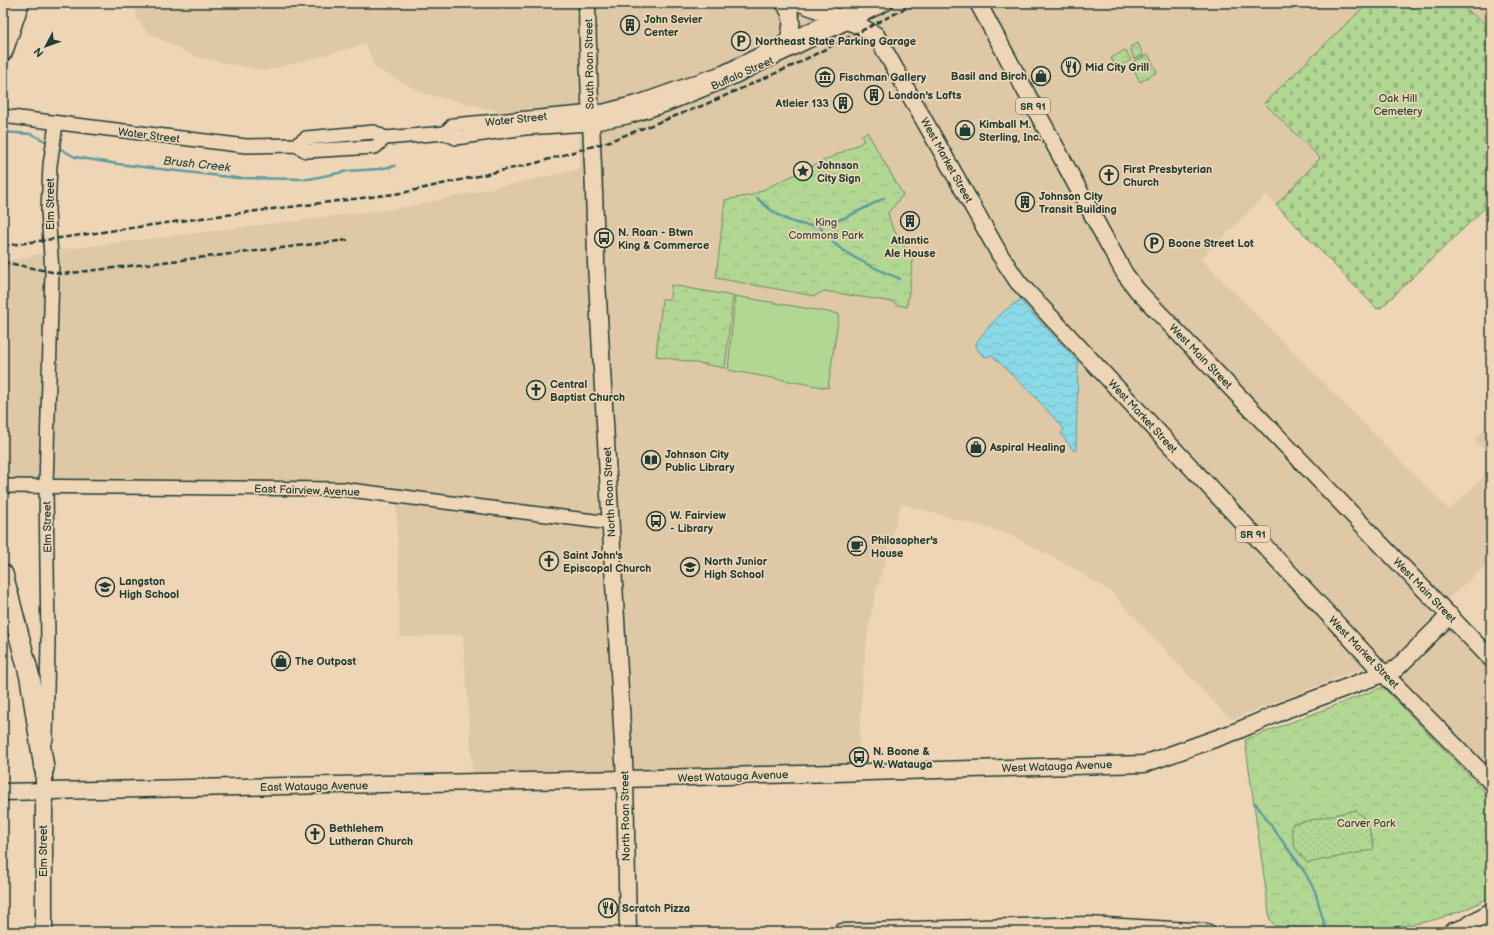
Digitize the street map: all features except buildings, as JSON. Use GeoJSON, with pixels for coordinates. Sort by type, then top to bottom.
{"type":"FeatureCollection","features":[{"type":"Feature","properties":{"kind":"highway"},"geometry":{"type":"LineString","coordinates":[[3,51],[19,3]]}},
{"type":"Feature","properties":{"kind":"highway"},"geometry":{"type":"LineString","coordinates":[[3,574],[30,678],[44,768]]}},
{"type":"Feature","properties":{"kind":"main road","name":"South Roan Street"},"geometry":{"type":"LineString","coordinates":[[587,3],[590,118]]}},
{"type":"Feature","properties":{"kind":"main road"},"geometry":{"type":"LineString","coordinates":[[784,3],[792,18],[792,27],[788,41]]}},
{"type":"Feature","properties":{"kind":"main road","name":"SR 91"},"geometry":{"type":"LineString","coordinates":[[800,3],[843,19]]}},
{"type":"Feature","properties":{"kind":"main road","name":"West Main Street"},"geometry":{"type":"LineString","coordinates":[[978,3],[1100,229],[1125,274],[1137,290],[1491,659]]}},
{"type":"Feature","properties":{"kind":"main road","name":"West Market Street"},"geometry":{"type":"LineString","coordinates":[[843,19],[869,30],[876,35],[1000,255],[1018,282],[1384,674],[1491,782]]}},
{"type":"Feature","properties":{"kind":"main road","name":"North Roan Street"},"geometry":{"type":"LineString","coordinates":[[590,118],[610,523],[625,779],[628,932]]}},
{"type":"Feature","properties":{"kind":"main road","name":"West Watauga Avenue"},"geometry":{"type":"LineString","coordinates":[[625,779],[1144,764],[1237,731],[1288,709],[1396,669],[1450,616]]}},
{"type":"Feature","properties":{"kind":"main road","name":"Elm Street"},"geometry":{"type":"LineString","coordinates":[[44,768],[44,932]]}},
{"type":"Feature","properties":{"kind":"main road","name":"East Watauga Avenue"},"geometry":{"type":"LineString","coordinates":[[3,792],[625,779]]}},
{"type":"Feature","properties":{"kind":"main road"},"geometry":{"type":"LineString","coordinates":[[1451,932],[1465,927],[1491,912]]}},
{"type":"Feature","properties":{"kind":"main road"},"geometry":{"type":"LineString","coordinates":[[842,932],[1088,925],[1207,932]]}},
{"type":"Feature","properties":{"kind":"street","name":"Buffalo Street"},"geometry":{"type":"LineString","coordinates":[[590,118],[650,110],[710,88],[768,62],[843,19],[865,3]]}},
{"type":"Feature","properties":{"kind":"street","name":"Buffalo Street"},"geometry":{"type":"LineString","coordinates":[[590,118],[604,111],[631,104],[724,72],[788,41],[887,3]]}},
{"type":"Feature","properties":{"kind":"street","name":"Water Street"},"geometry":{"type":"LineString","coordinates":[[3,116],[55,129],[246,146],[296,146],[306,152],[375,147],[385,138],[445,132],[456,138],[590,118]]}},
{"type":"Feature","properties":{"kind":"street","name":"Elm Street"},"geometry":{"type":"LineString","coordinates":[[44,768],[48,642],[46,486],[52,272],[48,211],[50,165],[55,129]]}},
{"type":"Feature","properties":{"kind":"street","name":"East Fairview Avenue"},"geometry":{"type":"LineString","coordinates":[[3,486],[342,489],[610,523]]}},
{"type":"Feature","properties":{"kind":"shaded area"},"geometry":{"type":"Polygon","coordinates":[[[134,3],[1368,3],[1264,103],[1321,158],[1276,205],[1266,195],[1201,259],[1449,510],[1491,470],[1491,561],[1434,611],[1491,673],[1491,794],[1386,687],[1359,669],[1233,719],[1227,716],[1111,592],[1072,567],[1006,533],[901,504],[874,600],[868,630],[863,672],[858,764],[853,768],[473,778],[463,635],[400,637],[396,491],[3,481],[3,262],[58,250],[407,207],[580,169],[579,114],[528,118],[425,94],[375,68],[366,44],[265,71],[196,57],[147,32],[137,19],[134,3]]]}},
{"type":"Feature","properties":{"kind":"shaded area"},"geometry":{"type":"Polygon","coordinates":[[[1458,3],[1491,3],[1491,28],[1473,13],[1458,3]]]}},
{"type":"Feature","properties":{"kind":"shaded area"},"geometry":{"type":"Polygon","coordinates":[[[1491,423],[1491,457],[1474,440],[1491,423]]]}},
{"type":"Feature","properties":{"kind":"green space","name":"Oak Hill Cemetery"},"geometry":{"type":"Polygon","coordinates":[[[1368,3],[1458,3],[1491,28],[1491,202],[1381,308],[1377,309],[1276,205],[1320,158],[1264,103],[1368,3]]]}},
{"type":"Feature","properties":{"kind":"green space"},"geometry":{"type":"Polygon","coordinates":[[[1138,43],[1143,55],[1134,59],[1130,47],[1138,43]]]}},
{"type":"Feature","properties":{"kind":"green space"},"geometry":{"type":"Polygon","coordinates":[[[1125,50],[1131,60],[1117,68],[1111,58],[1125,50]]]}},
{"type":"Feature","properties":{"kind":"green space"},"geometry":{"type":"Polygon","coordinates":[[[1148,54],[1157,72],[1140,82],[1131,63],[1148,54]]]}},
{"type":"Feature","properties":{"kind":"green space","name":"King Commons Park"},"geometry":{"type":"Polygon","coordinates":[[[867,132],[903,195],[888,213],[892,227],[913,260],[907,307],[897,305],[893,302],[824,291],[815,296],[716,278],[725,200],[752,195],[859,144],[864,141],[861,136],[867,132]]]}},
{"type":"Feature","properties":{"kind":"green space"},"geometry":{"type":"Polygon","coordinates":[[[671,285],[733,296],[725,368],[656,356],[662,299],[670,299],[671,285]]]}},
{"type":"Feature","properties":{"kind":"green space"},"geometry":{"type":"Polygon","coordinates":[[[735,296],[839,314],[828,388],[728,370],[735,296]]]}},
{"type":"Feature","properties":{"kind":"green space","name":"Carver Park"},"geometry":{"type":"Polygon","coordinates":[[[1383,687],[1491,798],[1491,896],[1467,909],[1441,918],[1387,928],[1331,929],[1275,926],[1270,920],[1245,740],[1383,687]]]}},
{"type":"Feature","properties":{"kind":"green space"},"geometry":{"type":"Polygon","coordinates":[[[1356,810],[1367,821],[1374,848],[1372,850],[1307,863],[1295,848],[1291,828],[1293,824],[1356,810]]]}},
{"type":"Feature","properties":{"kind":"water"},"geometry":{"type":"Polygon","coordinates":[[[1020,300],[1078,362],[1076,450],[1074,451],[1061,434],[1064,429],[1036,398],[992,355],[988,357],[983,355],[977,348],[976,343],[990,325],[1013,304],[1020,300]]]}},
{"type":"Feature","properties":{"kind":"waterway","name":"Brush Creek"},"geometry":{"type":"LineString","coordinates":[[3,132],[31,134],[49,143]]}},
{"type":"Feature","properties":{"kind":"waterway","name":"Brush Creek"},"geometry":{"type":"LineString","coordinates":[[57,147],[75,157],[118,164],[237,178],[309,179],[348,171],[395,166]]}},
{"type":"Feature","properties":{"kind":"waterway","name":"Brush Creek"},"geometry":{"type":"LineString","coordinates":[[757,198],[774,212],[790,221],[805,225],[819,225],[834,222],[884,198]]}},
{"type":"Feature","properties":{"kind":"waterway","name":"Brush Creek"},"geometry":{"type":"LineString","coordinates":[[820,227],[836,245],[846,252],[867,264],[900,279]]}},
{"type":"Feature","properties":{"kind":"waterway"},"geometry":{"type":"LineString","coordinates":[[1255,803],[1304,871],[1315,891],[1326,930]]}},
{"type":"Feature","properties":{"kind":"railway"},"geometry":{"type":"LineString","coordinates":[[3,246],[209,217],[402,193],[536,163],[607,142],[704,105],[792,66],[916,3]]}},
{"type":"Feature","properties":{"kind":"railway"},"geometry":{"type":"LineString","coordinates":[[3,262],[62,274],[348,240]]}},
{"type":"Feature","properties":{"kind":"place","name":"John Sevier Center"},"geometry":{"type":"Point","coordinates":[630,25]}},
{"type":"Feature","properties":{"kind":"place","name":"Northeast State Parking Garage"},"geometry":{"type":"Point","coordinates":[741,41]}},
{"type":"Feature","properties":{"kind":"place","name":"Mid City Grill"},"geometry":{"type":"Point","coordinates":[1071,67]}},
{"type":"Feature","properties":{"kind":"place","name":"Basil and Birch"},"geometry":{"type":"Point","coordinates":[1041,76]}},
{"type":"Feature","properties":{"kind":"place","name":"Fischman Gallery"},"geometry":{"type":"Point","coordinates":[825,77]}},
{"type":"Feature","properties":{"kind":"place","name":"London's Lofts"},"geometry":{"type":"Point","coordinates":[874,95]}},
{"type":"Feature","properties":{"kind":"place","name":"Atleier 133"},"geometry":{"type":"Point","coordinates":[843,103]}},
{"type":"Feature","properties":{"kind":"place","name":"Kimball M. Sterling, Inc."},"geometry":{"type":"Point","coordinates":[965,130]}},
{"type":"Feature","properties":{"kind":"place","name":"Johnson City Sign"},"geometry":{"type":"Point","coordinates":[803,171]}},
{"type":"Feature","properties":{"kind":"place","name":"First Presbyterian Church"},"geometry":{"type":"Point","coordinates":[1109,175]}},
{"type":"Feature","properties":{"kind":"place","name":"Johnson City Transit Building"},"geometry":{"type":"Point","coordinates":[1025,202]}},
{"type":"Feature","properties":{"kind":"place","name":"Atlantic Ale House"},"geometry":{"type":"Point","coordinates":[910,221]}},
{"type":"Feature","properties":{"kind":"place","name":"N. Roan - Btwn King & Commerce"},"geometry":{"type":"Point","coordinates":[604,238]}},
{"type":"Feature","properties":{"kind":"place","name":"Boone Street Lot"},"geometry":{"type":"Point","coordinates":[1154,243]}},
{"type":"Feature","properties":{"kind":"place","name":"Central Baptist Church"},"geometry":{"type":"Point","coordinates":[536,390]}},
{"type":"Feature","properties":{"kind":"place","name":"Aspiral Healing"},"geometry":{"type":"Point","coordinates":[976,447]}},
{"type":"Feature","properties":{"kind":"place","name":"Johnson City Public Library"},"geometry":{"type":"Point","coordinates":[651,460]}},
{"type":"Feature","properties":{"kind":"place","name":"W. Fairview - Library"},"geometry":{"type":"Point","coordinates":[656,521]}},
{"type":"Feature","properties":{"kind":"place","name":"Philosopher's House"},"geometry":{"type":"Point","coordinates":[857,546]}},
{"type":"Feature","properties":{"kind":"place","name":"Saint John's Episcopal Church"},"geometry":{"type":"Point","coordinates":[549,561]}},
{"type":"Feature","properties":{"kind":"place","name":"North Junior High School"},"geometry":{"type":"Point","coordinates":[690,567]}},
{"type":"Feature","properties":{"kind":"place","name":"Langston High School"},"geometry":{"type":"Point","coordinates":[105,587]}},
{"type":"Feature","properties":{"kind":"place","name":"The Outpost"},"geometry":{"type":"Point","coordinates":[281,661]}},
{"type":"Feature","properties":{"kind":"place","name":"N. Boone & W. Watauga"},"geometry":{"type":"Point","coordinates":[859,757]}},
{"type":"Feature","properties":{"kind":"place","name":"Bethlehem Lutheran Church"},"geometry":{"type":"Point","coordinates":[315,834]}},
{"type":"Feature","properties":{"kind":"place","name":"Scratch Pizza"},"geometry":{"type":"Point","coordinates":[608,908]}}]}
